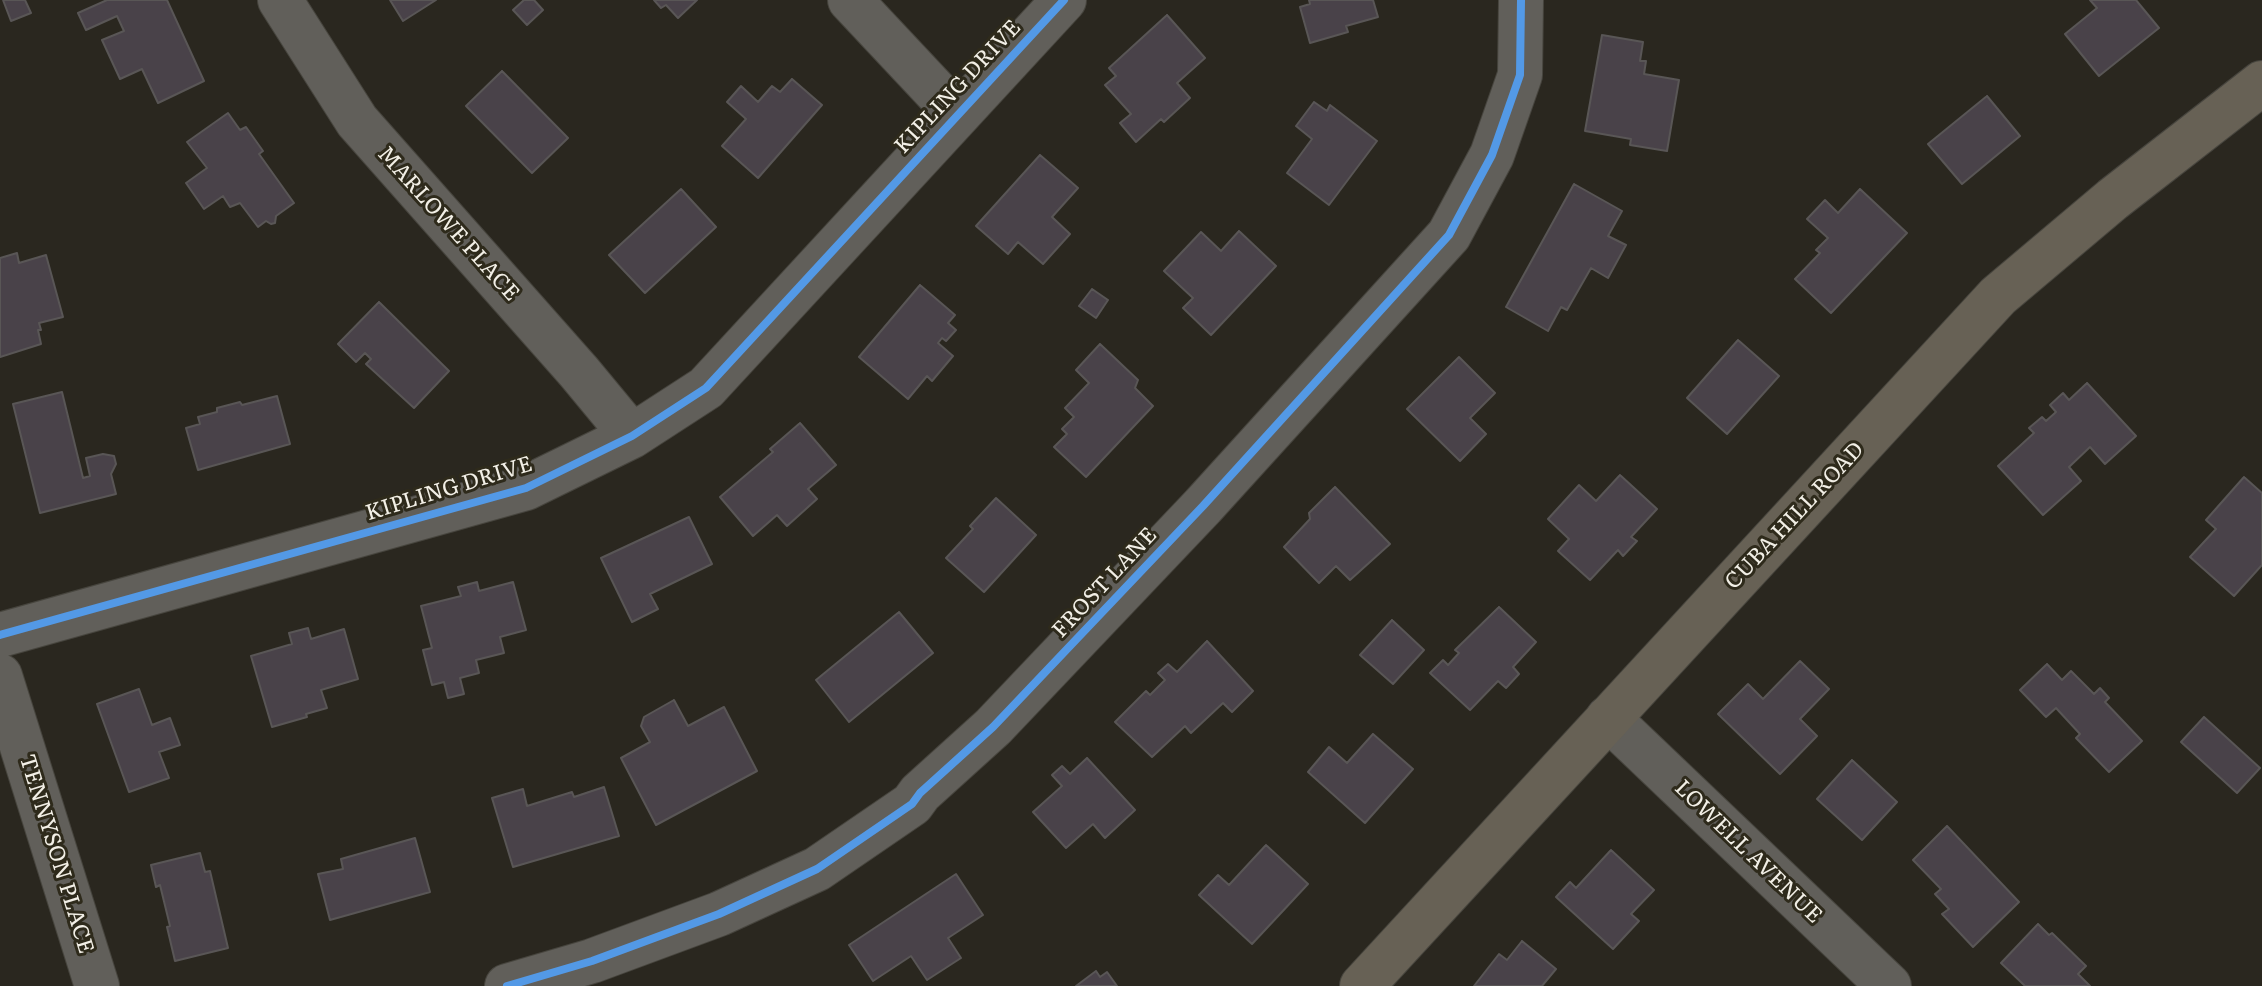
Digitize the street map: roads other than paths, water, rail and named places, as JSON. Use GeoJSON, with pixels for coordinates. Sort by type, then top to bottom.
{"type":"FeatureCollection","features":[{"type":"Feature","properties":{"kind":"main road","name":"CUBA HILL ROAD"},"geometry":{"type":"LineString","coordinates":[[1362,986],[1998,296],[2113,199],[2262,83]]}},
{"type":"Feature","properties":{"kind":"street","name":"MARLOWE PLACE"},"geometry":{"type":"LineString","coordinates":[[280,0],[357,121],[632,436]]}},
{"type":"Feature","properties":{"kind":"street"},"geometry":{"type":"LineString","coordinates":[[850,0],[957,114]]}},
{"type":"Feature","properties":{"kind":"street","name":"KIPLING DRIVE"},"geometry":{"type":"LineString","coordinates":[[0,635],[526,488],[632,436],[706,388],[1064,0]]}},
{"type":"Feature","properties":{"kind":"street","name":"FROST LANE"},"geometry":{"type":"LineString","coordinates":[[507,986],[592,961],[705,919],[817,869],[912,804],[920,793],[993,727],[1203,506],[1449,235],[1492,155],[1520,75],[1521,0]]}},
{"type":"Feature","properties":{"kind":"street","name":"TENNYSON PLACE"},"geometry":{"type":"LineString","coordinates":[[0,676],[97,986]]}},
{"type":"Feature","properties":{"kind":"street","name":"LOWELL AVENUE"},"geometry":{"type":"LineString","coordinates":[[1608,718],[1889,986]]}}]}
